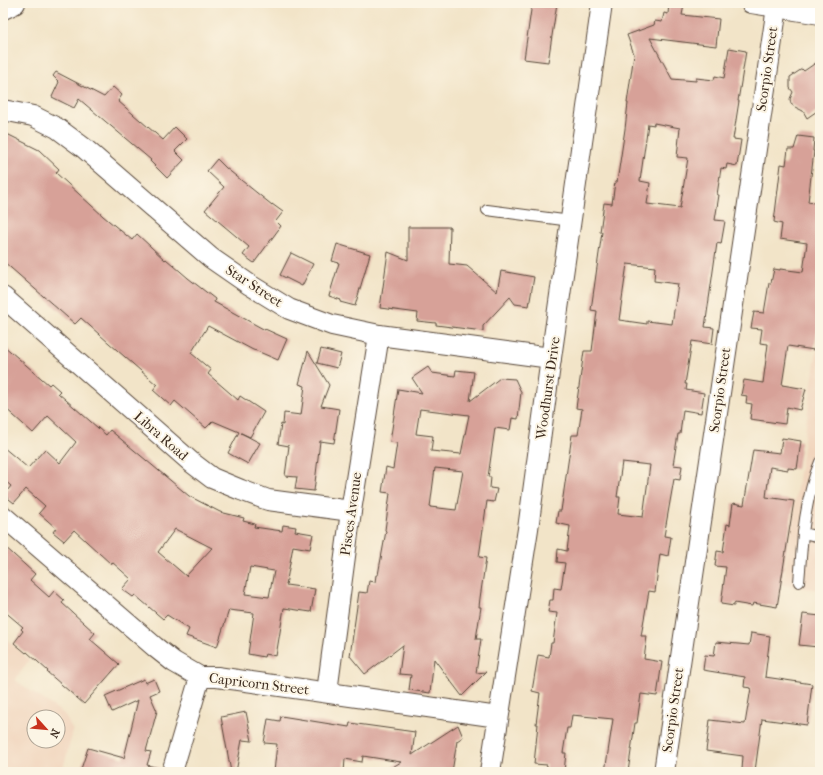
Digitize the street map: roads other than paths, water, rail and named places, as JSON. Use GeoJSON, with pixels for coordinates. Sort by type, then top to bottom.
{"type":"FeatureCollection","features":[{"type":"Feature","properties":{"kind":"highway"},"geometry":{"type":"LineString","coordinates":[[3,8],[14,3]]}},
{"type":"Feature","properties":{"kind":"street","name":"Woodhurst Drive"},"geometry":{"type":"LineString","coordinates":[[490,772],[528,529],[602,3]]}},
{"type":"Feature","properties":{"kind":"street"},"geometry":{"type":"LineString","coordinates":[[752,3],[820,14]]}},
{"type":"Feature","properties":{"kind":"street","name":"Scorpio Street"},"geometry":{"type":"LineString","coordinates":[[664,772],[777,7]]}},
{"type":"Feature","properties":{"kind":"street","name":"Star Street"},"geometry":{"type":"LineString","coordinates":[[3,110],[33,116],[57,128],[84,148],[212,258],[250,286],[289,309],[332,325],[379,335],[551,358]]}},
{"type":"Feature","properties":{"kind":"street","name":"Libra Road"},"geometry":{"type":"LineString","coordinates":[[3,297],[191,462],[212,478],[268,500],[351,511]]}},
{"type":"Feature","properties":{"kind":"street","name":"Pisces Avenue"},"geometry":{"type":"LineString","coordinates":[[327,692],[351,511],[379,335]]}},
{"type":"Feature","properties":{"kind":"street","name":"Capricorn Street"},"geometry":{"type":"LineString","coordinates":[[3,516],[155,647],[174,662],[200,677],[217,677],[498,717]]}},
{"type":"Feature","properties":{"kind":"street"},"geometry":{"type":"LineString","coordinates":[[172,772],[200,677]]}},
{"type":"Feature","properties":{"kind":"lane"},"geometry":{"type":"LineString","coordinates":[[487,210],[571,221]]}},
{"type":"Feature","properties":{"kind":"lane"},"geometry":{"type":"LineString","coordinates":[[800,582],[806,509],[813,478],[820,462]]}},
{"type":"Feature","properties":{"kind":"lane"},"geometry":{"type":"LineString","coordinates":[[803,533],[820,537]]}}]}
